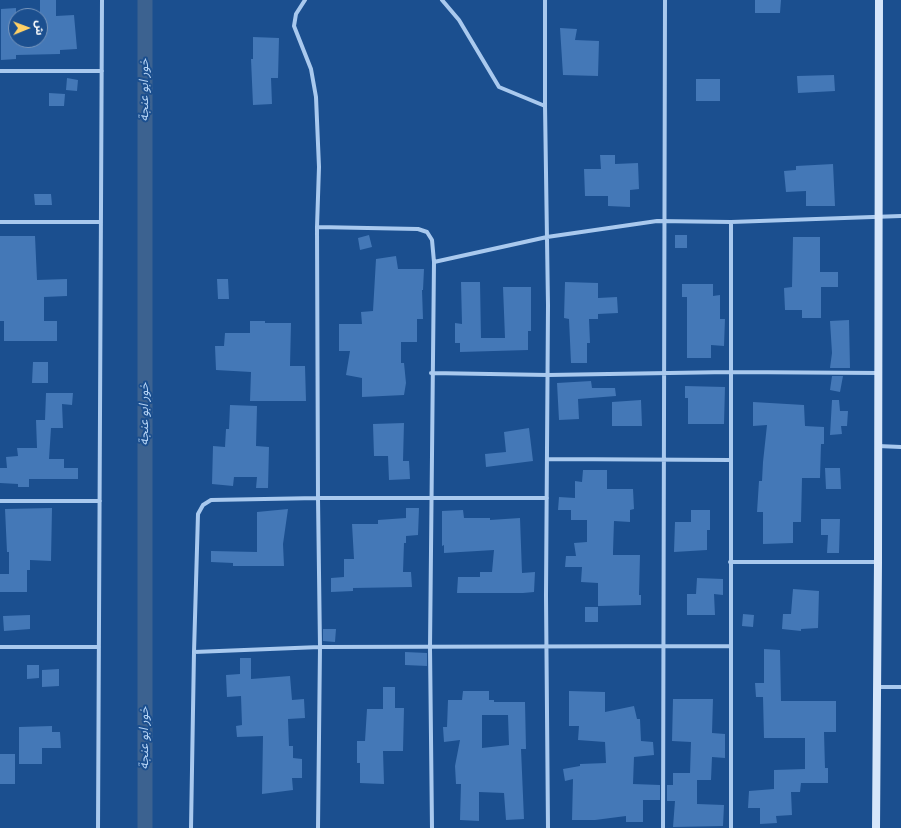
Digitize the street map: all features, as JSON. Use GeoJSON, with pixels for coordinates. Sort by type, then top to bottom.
{"type":"FeatureCollection","features":[{"type":"Feature","properties":{"kind":"main road"},"geometry":{"type":"LineString","coordinates":[[876,828],[879,373],[878,0]]}},
{"type":"Feature","properties":{"kind":"street"},"geometry":{"type":"LineString","coordinates":[[98,828],[102,0]]}},
{"type":"Feature","properties":{"kind":"street"},"geometry":{"type":"LineString","coordinates":[[306,0],[296,14],[294,26],[311,69],[316,97],[319,167],[317,227],[320,647],[318,828]]}},
{"type":"Feature","properties":{"kind":"street"},"geometry":{"type":"LineString","coordinates":[[442,0],[463,26],[499,87],[545,106]]}},
{"type":"Feature","properties":{"kind":"street"},"geometry":{"type":"LineString","coordinates":[[545,0],[548,375],[548,828]]}},
{"type":"Feature","properties":{"kind":"street"},"geometry":{"type":"LineString","coordinates":[[663,828],[665,0]]}},
{"type":"Feature","properties":{"kind":"street"},"geometry":{"type":"LineString","coordinates":[[0,72],[102,71]]}},
{"type":"Feature","properties":{"kind":"street"},"geometry":{"type":"LineString","coordinates":[[434,262],[547,237],[665,221],[731,222],[901,216]]}},
{"type":"Feature","properties":{"kind":"street"},"geometry":{"type":"LineString","coordinates":[[0,222],[101,222]]}},
{"type":"Feature","properties":{"kind":"street"},"geometry":{"type":"LineString","coordinates":[[731,222],[731,828]]}},
{"type":"Feature","properties":{"kind":"street"},"geometry":{"type":"LineString","coordinates":[[317,227],[418,229],[427,232],[432,240],[434,262],[431,374],[430,647],[432,828]]}},
{"type":"Feature","properties":{"kind":"street"},"geometry":{"type":"LineString","coordinates":[[431,374],[548,375],[730,372],[879,373]]}},
{"type":"Feature","properties":{"kind":"street"},"geometry":{"type":"LineString","coordinates":[[878,446],[901,447]]}},
{"type":"Feature","properties":{"kind":"street"},"geometry":{"type":"LineString","coordinates":[[548,459],[730,460]]}},
{"type":"Feature","properties":{"kind":"street"},"geometry":{"type":"LineString","coordinates":[[191,828],[198,514],[203,505],[211,500],[318,498],[547,498]]}},
{"type":"Feature","properties":{"kind":"street"},"geometry":{"type":"LineString","coordinates":[[0,501],[100,501]]}},
{"type":"Feature","properties":{"kind":"street"},"geometry":{"type":"LineString","coordinates":[[730,562],[878,562]]}},
{"type":"Feature","properties":{"kind":"street"},"geometry":{"type":"LineString","coordinates":[[194,652],[320,647],[730,646]]}},
{"type":"Feature","properties":{"kind":"street"},"geometry":{"type":"LineString","coordinates":[[0,647],[99,647]]}},
{"type":"Feature","properties":{"kind":"street"},"geometry":{"type":"LineString","coordinates":[[877,687],[901,687]]}},
{"type":"Feature","properties":{"kind":"building"},"geometry":{"type":"Polygon","coordinates":[[[40,0],[56,0],[56,16],[74,15],[77,49],[60,50],[60,54],[16,55],[16,59],[1,60],[1,9],[8,9],[8,48],[48,48],[48,8],[40,8],[40,0]]]}},
{"type":"Feature","properties":{"kind":"building"},"geometry":{"type":"Polygon","coordinates":[[[755,0],[781,0],[780,13],[755,13],[755,0]]]}},
{"type":"Feature","properties":{"kind":"building"},"geometry":{"type":"Polygon","coordinates":[[[560,28],[577,29],[575,40],[599,41],[598,76],[563,75],[560,28]]]}},
{"type":"Feature","properties":{"kind":"building"},"geometry":{"type":"Polygon","coordinates":[[[253,37],[279,38],[278,78],[271,78],[272,104],[253,105],[251,59],[253,59],[253,37]]]}},
{"type":"Feature","properties":{"kind":"building"},"geometry":{"type":"Polygon","coordinates":[[[834,75],[835,91],[798,93],[797,76],[834,75]]]}},
{"type":"Feature","properties":{"kind":"building"},"geometry":{"type":"Polygon","coordinates":[[[67,78],[78,80],[77,91],[66,90],[67,78]]]}},
{"type":"Feature","properties":{"kind":"building"},"geometry":{"type":"Polygon","coordinates":[[[696,79],[720,79],[720,101],[696,101],[696,79]]]}},
{"type":"Feature","properties":{"kind":"building"},"geometry":{"type":"Polygon","coordinates":[[[49,93],[65,94],[64,106],[49,106],[49,93]]]}},
{"type":"Feature","properties":{"kind":"building"},"geometry":{"type":"Polygon","coordinates":[[[600,155],[615,155],[615,164],[638,163],[639,189],[630,190],[630,207],[608,206],[608,196],[585,196],[584,169],[601,169],[600,155]]]}},
{"type":"Feature","properties":{"kind":"building"},"geometry":{"type":"Polygon","coordinates":[[[833,164],[835,206],[806,206],[806,191],[786,192],[784,171],[796,170],[796,166],[833,164]]]}},
{"type":"Feature","properties":{"kind":"building"},"geometry":{"type":"Polygon","coordinates":[[[34,194],[51,194],[52,205],[35,205],[34,194]]]}},
{"type":"Feature","properties":{"kind":"building"},"geometry":{"type":"Polygon","coordinates":[[[369,235],[372,247],[360,250],[358,238],[369,235]]]}},
{"type":"Feature","properties":{"kind":"building"},"geometry":{"type":"Polygon","coordinates":[[[675,235],[687,235],[687,248],[675,248],[675,235]]]}},
{"type":"Feature","properties":{"kind":"building"},"geometry":{"type":"Polygon","coordinates":[[[0,236],[35,236],[37,280],[67,279],[67,296],[44,297],[44,321],[57,321],[57,341],[4,341],[4,321],[0,321],[0,236]]]}},
{"type":"Feature","properties":{"kind":"building"},"geometry":{"type":"Polygon","coordinates":[[[793,237],[820,237],[820,272],[838,272],[838,287],[821,287],[821,318],[802,318],[802,310],[785,310],[784,288],[792,287],[793,237]]]}},
{"type":"Feature","properties":{"kind":"building"},"geometry":{"type":"Polygon","coordinates":[[[396,256],[398,269],[424,269],[422,290],[423,319],[417,319],[417,342],[401,342],[401,363],[404,363],[406,383],[404,395],[362,397],[362,378],[346,375],[350,351],[339,351],[339,324],[362,324],[361,312],[373,311],[376,259],[396,256]]]}},
{"type":"Feature","properties":{"kind":"building"},"geometry":{"type":"Polygon","coordinates":[[[217,279],[228,279],[229,299],[218,299],[217,279]]]}},
{"type":"Feature","properties":{"kind":"building"},"geometry":{"type":"Polygon","coordinates":[[[461,282],[480,282],[481,338],[505,338],[503,287],[531,287],[531,331],[528,331],[528,350],[460,352],[460,343],[455,343],[455,323],[462,324],[461,282]]]}},
{"type":"Feature","properties":{"kind":"building"},"geometry":{"type":"Polygon","coordinates":[[[565,282],[598,283],[598,298],[617,297],[618,313],[598,314],[598,319],[589,319],[590,343],[587,343],[587,363],[571,363],[569,319],[564,318],[565,282]]]}},
{"type":"Feature","properties":{"kind":"building"},"geometry":{"type":"Polygon","coordinates":[[[682,284],[713,284],[713,296],[720,295],[720,319],[725,319],[724,346],[711,345],[711,358],[687,358],[687,297],[682,297],[682,284]]]}},
{"type":"Feature","properties":{"kind":"building"},"geometry":{"type":"Polygon","coordinates":[[[849,320],[850,368],[830,368],[832,353],[830,321],[849,320]]]}},
{"type":"Feature","properties":{"kind":"building"},"geometry":{"type":"Polygon","coordinates":[[[250,321],[265,321],[265,323],[291,323],[290,366],[305,366],[306,401],[250,401],[251,372],[216,370],[215,346],[224,346],[225,333],[250,333],[250,321]]]}},
{"type":"Feature","properties":{"kind":"building"},"geometry":{"type":"Polygon","coordinates":[[[33,362],[48,362],[48,383],[32,383],[33,362]]]}},
{"type":"Feature","properties":{"kind":"building"},"geometry":{"type":"Polygon","coordinates":[[[832,376],[843,376],[840,392],[830,390],[832,376]]]}},
{"type":"Feature","properties":{"kind":"building"},"geometry":{"type":"Polygon","coordinates":[[[591,381],[592,388],[615,388],[616,396],[578,399],[579,419],[559,420],[557,383],[591,381]]]}},
{"type":"Feature","properties":{"kind":"building"},"geometry":{"type":"Polygon","coordinates":[[[685,386],[725,387],[724,424],[688,424],[688,398],[685,398],[685,386]]]}},
{"type":"Feature","properties":{"kind":"building"},"geometry":{"type":"Polygon","coordinates":[[[46,393],[73,393],[72,405],[62,404],[63,428],[51,428],[49,459],[64,459],[64,468],[78,468],[78,479],[29,479],[29,487],[18,487],[18,484],[0,483],[0,468],[7,468],[6,457],[18,456],[17,448],[37,448],[36,420],[45,420],[46,393]]]}},
{"type":"Feature","properties":{"kind":"building"},"geometry":{"type":"Polygon","coordinates":[[[641,400],[642,426],[612,426],[612,402],[641,400]]]}},
{"type":"Feature","properties":{"kind":"building"},"geometry":{"type":"Polygon","coordinates":[[[832,400],[839,400],[840,411],[848,411],[847,426],[841,426],[842,434],[830,435],[832,400]]]}},
{"type":"Feature","properties":{"kind":"building"},"geometry":{"type":"Polygon","coordinates":[[[753,402],[804,405],[805,426],[824,427],[824,444],[821,444],[820,478],[802,478],[801,522],[793,522],[793,543],[763,544],[763,512],[757,512],[759,481],[762,481],[767,425],[753,426],[753,402]]]}},
{"type":"Feature","properties":{"kind":"building"},"geometry":{"type":"Polygon","coordinates":[[[230,405],[257,406],[256,446],[269,447],[268,488],[256,488],[257,477],[234,477],[233,486],[212,484],[213,446],[225,447],[226,429],[229,429],[230,405]]]}},
{"type":"Feature","properties":{"kind":"building"},"geometry":{"type":"Polygon","coordinates":[[[404,423],[403,461],[409,461],[410,479],[389,480],[388,456],[374,456],[373,424],[404,423]]]}},
{"type":"Feature","properties":{"kind":"building"},"geometry":{"type":"Polygon","coordinates":[[[529,428],[533,461],[486,467],[485,454],[506,452],[504,432],[529,428]]]}},
{"type":"Feature","properties":{"kind":"building"},"geometry":{"type":"Polygon","coordinates":[[[825,468],[840,468],[841,489],[826,489],[825,468]]]}},
{"type":"Feature","properties":{"kind":"building"},"geometry":{"type":"Polygon","coordinates":[[[583,470],[607,470],[607,489],[633,489],[634,509],[630,510],[630,522],[614,521],[613,555],[640,555],[639,595],[641,595],[641,605],[598,606],[598,583],[581,582],[582,567],[565,567],[566,556],[576,556],[574,543],[587,542],[587,520],[571,520],[571,510],[558,510],[559,497],[575,498],[575,481],[582,482],[583,470]]]}},
{"type":"Feature","properties":{"kind":"building"},"geometry":{"type":"Polygon","coordinates":[[[52,508],[51,561],[30,560],[30,570],[27,570],[27,592],[0,592],[0,574],[9,574],[9,552],[7,552],[5,509],[52,508]]]}},
{"type":"Feature","properties":{"kind":"building"},"geometry":{"type":"Polygon","coordinates":[[[406,508],[419,508],[418,535],[406,536],[406,543],[404,543],[403,572],[411,572],[412,587],[353,588],[353,591],[331,592],[331,578],[344,577],[344,559],[354,559],[352,524],[378,524],[378,520],[406,518],[406,508]]]}},
{"type":"Feature","properties":{"kind":"building"},"geometry":{"type":"Polygon","coordinates":[[[288,509],[283,544],[284,566],[233,566],[233,563],[211,562],[211,551],[257,552],[257,512],[288,509]]]}},
{"type":"Feature","properties":{"kind":"building"},"geometry":{"type":"Polygon","coordinates":[[[463,510],[464,518],[490,518],[490,520],[520,518],[522,573],[535,572],[534,592],[457,593],[458,577],[480,577],[480,572],[492,572],[494,550],[444,553],[444,545],[442,546],[442,511],[463,510]]]}},
{"type":"Feature","properties":{"kind":"building"},"geometry":{"type":"Polygon","coordinates":[[[691,510],[710,510],[710,530],[707,530],[707,550],[674,552],[675,522],[691,522],[691,510]]]}},
{"type":"Feature","properties":{"kind":"building"},"geometry":{"type":"Polygon","coordinates":[[[821,519],[840,519],[839,553],[827,553],[828,535],[821,535],[821,519]]]}},
{"type":"Feature","properties":{"kind":"building"},"geometry":{"type":"Polygon","coordinates":[[[697,578],[723,579],[723,595],[714,594],[715,615],[687,615],[687,594],[696,594],[697,578]]]}},
{"type":"Feature","properties":{"kind":"building"},"geometry":{"type":"Polygon","coordinates":[[[793,589],[819,591],[818,628],[801,629],[801,631],[782,629],[783,614],[791,614],[793,589]]]}},
{"type":"Feature","properties":{"kind":"building"},"geometry":{"type":"Polygon","coordinates":[[[585,607],[598,607],[598,622],[585,622],[585,607]]]}},
{"type":"Feature","properties":{"kind":"building"},"geometry":{"type":"Polygon","coordinates":[[[743,614],[754,615],[753,627],[742,626],[743,614]]]}},
{"type":"Feature","properties":{"kind":"building"},"geometry":{"type":"Polygon","coordinates":[[[30,615],[30,629],[4,631],[3,616],[30,615]]]}},
{"type":"Feature","properties":{"kind":"building"},"geometry":{"type":"Polygon","coordinates":[[[323,629],[336,629],[335,642],[323,641],[323,629]]]}},
{"type":"Feature","properties":{"kind":"building"},"geometry":{"type":"Polygon","coordinates":[[[764,649],[780,650],[781,701],[836,701],[836,732],[824,732],[825,768],[828,768],[828,783],[801,783],[800,792],[791,792],[792,815],[776,816],[777,823],[760,824],[760,808],[748,808],[749,791],[774,789],[774,770],[805,769],[805,738],[764,738],[763,697],[756,697],[755,683],[764,683],[764,649]]]}},
{"type":"Feature","properties":{"kind":"building"},"geometry":{"type":"Polygon","coordinates":[[[405,652],[427,653],[427,666],[405,665],[405,652]]]}},
{"type":"Feature","properties":{"kind":"building"},"geometry":{"type":"Polygon","coordinates":[[[240,658],[251,658],[251,679],[290,676],[292,700],[304,699],[305,718],[288,719],[289,746],[293,746],[293,758],[302,759],[302,778],[292,778],[293,790],[262,794],[263,736],[237,737],[236,726],[242,725],[241,696],[227,697],[226,675],[240,674],[240,658]]]}},
{"type":"Feature","properties":{"kind":"building"},"geometry":{"type":"Polygon","coordinates":[[[27,665],[39,665],[39,678],[27,679],[27,665]]]}},
{"type":"Feature","properties":{"kind":"building"},"geometry":{"type":"Polygon","coordinates":[[[59,669],[59,686],[42,687],[42,670],[59,669]]]}},
{"type":"Feature","properties":{"kind":"building"},"geometry":{"type":"Polygon","coordinates":[[[383,687],[395,687],[395,708],[404,708],[403,751],[383,751],[384,784],[360,783],[360,763],[357,763],[357,741],[365,741],[367,709],[383,709],[383,687]]]}},
{"type":"Feature","properties":{"kind":"building"},"geometry":{"type":"Polygon","coordinates":[[[463,691],[489,691],[489,700],[494,700],[494,702],[525,702],[526,749],[521,749],[524,819],[506,820],[504,793],[479,792],[479,821],[460,820],[461,784],[456,784],[455,766],[460,740],[444,742],[443,727],[447,727],[448,700],[462,700],[463,691]],[[482,715],[482,748],[509,745],[508,715],[482,715]]]}},
{"type":"Feature","properties":{"kind":"building"},"geometry":{"type":"Polygon","coordinates":[[[569,691],[605,692],[605,712],[634,706],[637,719],[640,719],[641,741],[653,742],[654,755],[634,757],[633,784],[660,785],[660,800],[643,800],[643,822],[626,822],[626,816],[595,820],[572,820],[573,779],[565,781],[563,769],[580,766],[580,764],[606,763],[605,742],[578,740],[579,726],[569,726],[569,691]]]}},
{"type":"Feature","properties":{"kind":"building"},"geometry":{"type":"Polygon","coordinates":[[[673,699],[713,699],[712,733],[725,734],[725,758],[712,757],[711,780],[697,780],[697,804],[724,805],[723,826],[673,827],[675,801],[667,801],[667,785],[673,785],[673,773],[690,773],[691,742],[672,741],[673,699]]]}},
{"type":"Feature","properties":{"kind":"building"},"geometry":{"type":"Polygon","coordinates":[[[52,726],[52,732],[60,732],[61,748],[42,748],[42,764],[19,764],[19,727],[52,726]]]}},
{"type":"Feature","properties":{"kind":"building"},"geometry":{"type":"Polygon","coordinates":[[[0,754],[15,754],[15,784],[0,784],[0,754]]]}},
{"type":"Feature","properties":{"kind":"waterway","name":"خور ابو عنجة"},"geometry":{"type":"LineString","coordinates":[[145,0],[145,828]]}}]}
